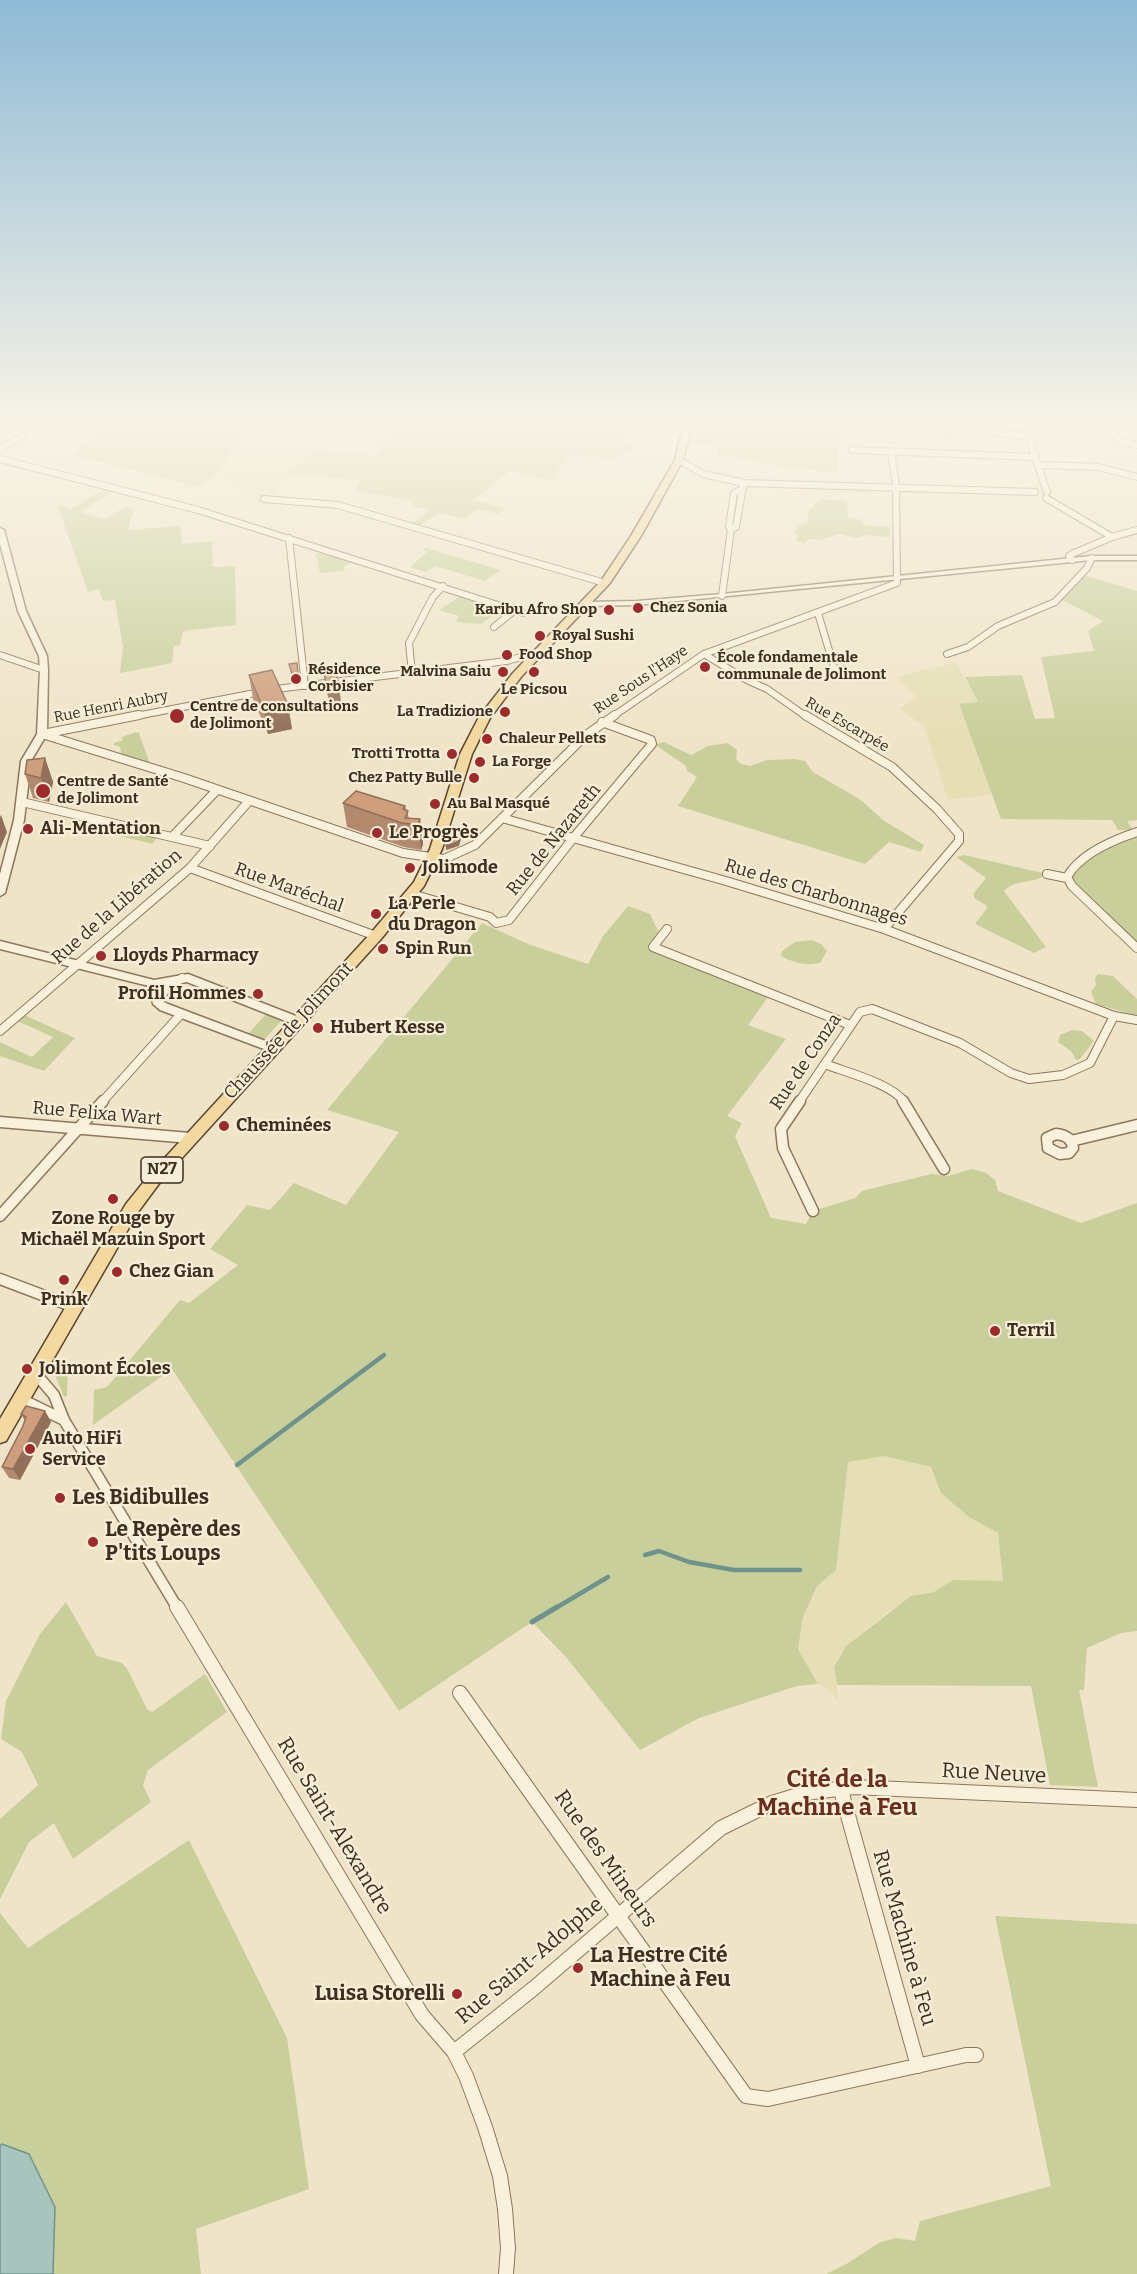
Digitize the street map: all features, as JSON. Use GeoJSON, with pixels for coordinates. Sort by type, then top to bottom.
{"type":"FeatureCollection","features":[{"type":"Feature","properties":{"kind":"main road","name":"N27"},"geometry":{"type":"LineString","coordinates":[[590,601],[604,585],[640,529]]}},
{"type":"Feature","properties":{"kind":"main road","name":"Chaussée de Jolimont"},"geometry":{"type":"LineString","coordinates":[[0,1435],[132,1208],[190,1138],[412,894],[432,858],[460,770],[478,729],[504,689],[590,601]]}},
{"type":"Feature","properties":{"kind":"street"},"geometry":{"type":"LineString","coordinates":[[258,529],[524,613]]}},
{"type":"Feature","properties":{"kind":"street"},"geometry":{"type":"LineString","coordinates":[[418,529],[604,585],[613,597],[632,602]]}},
{"type":"Feature","properties":{"kind":"street"},"geometry":{"type":"LineString","coordinates":[[722,596],[731,529]]}},
{"type":"Feature","properties":{"kind":"street"},"geometry":{"type":"LineString","coordinates":[[897,529],[899,578]]}},
{"type":"Feature","properties":{"kind":"street"},"geometry":{"type":"LineString","coordinates":[[1100,529],[1112,537]]}},
{"type":"Feature","properties":{"kind":"street"},"geometry":{"type":"LineString","coordinates":[[0,530],[22,611],[43,656],[44,670],[42,734],[26,760],[22,802],[0,893]]}},
{"type":"Feature","properties":{"kind":"street"},"geometry":{"type":"LineString","coordinates":[[1072,560],[1069,556],[1072,554],[1112,537],[1137,530]]}},
{"type":"Feature","properties":{"kind":"street"},"geometry":{"type":"LineString","coordinates":[[289,538],[305,686]]}},
{"type":"Feature","properties":{"kind":"street"},"geometry":{"type":"LineString","coordinates":[[947,654],[968,647],[998,626],[1055,602],[1087,568],[1092,558]]}},
{"type":"Feature","properties":{"kind":"street"},"geometry":{"type":"LineString","coordinates":[[590,601],[632,602],[722,596],[1092,558],[1137,558]]}},
{"type":"Feature","properties":{"kind":"street","name":"Rue Sous l'Haye"},"geometry":{"type":"LineString","coordinates":[[42,734],[122,758],[403,853],[444,860],[466,851],[582,737],[704,654],[896,584],[899,578]]}},
{"type":"Feature","properties":{"kind":"street"},"geometry":{"type":"LineString","coordinates":[[412,673],[409,643],[433,597],[443,586]]}},
{"type":"Feature","properties":{"kind":"street"},"geometry":{"type":"LineString","coordinates":[[494,627],[515,610]]}},
{"type":"Feature","properties":{"kind":"street"},"geometry":{"type":"LineString","coordinates":[[818,613],[836,674]]}},
{"type":"Feature","properties":{"kind":"street","name":"Rue Henri Aubry"},"geometry":{"type":"LineString","coordinates":[[42,734],[245,695],[507,661],[540,651]]}},
{"type":"Feature","properties":{"kind":"street","name":"Rue Escarpée"},"geometry":{"type":"LineString","coordinates":[[704,654],[747,680],[767,689],[821,727],[888,764],[930,802],[959,834],[960,842],[884,929]]}},
{"type":"Feature","properties":{"kind":"street"},"geometry":{"type":"LineString","coordinates":[[0,655],[44,670]]}},
{"type":"Feature","properties":{"kind":"street","name":"Rue de Nazareth"},"geometry":{"type":"LineString","coordinates":[[412,894],[490,917],[496,923],[509,920],[653,742],[602,722]]}},
{"type":"Feature","properties":{"kind":"street"},"geometry":{"type":"LineString","coordinates":[[172,837],[216,791]]}},
{"type":"Feature","properties":{"kind":"street","name":"Rue de la Libération"},"geometry":{"type":"LineString","coordinates":[[0,1031],[190,868],[249,801]]}},
{"type":"Feature","properties":{"kind":"street"},"geometry":{"type":"LineString","coordinates":[[22,802],[210,846]]}},
{"type":"Feature","properties":{"kind":"street","name":"Rue des Charbonnages"},"geometry":{"type":"LineString","coordinates":[[502,818],[574,837],[884,929],[1114,1016],[1137,1020]]}},
{"type":"Feature","properties":{"kind":"street"},"geometry":{"type":"LineString","coordinates":[[1067,878],[1072,868],[1120,838],[1137,832]]}},
{"type":"Feature","properties":{"kind":"street","name":"Rue Maréchal"},"geometry":{"type":"LineString","coordinates":[[190,868],[376,936]]}},
{"type":"Feature","properties":{"kind":"street"},"geometry":{"type":"LineString","coordinates":[[1047,874],[1067,878],[1072,886],[1137,948]]}},
{"type":"Feature","properties":{"kind":"street"},"geometry":{"type":"LineString","coordinates":[[667,929],[651,950],[850,1025]]}},
{"type":"Feature","properties":{"kind":"street"},"geometry":{"type":"LineString","coordinates":[[0,945],[154,984],[182,978],[194,980],[297,1021]]}},
{"type":"Feature","properties":{"kind":"street"},"geometry":{"type":"LineString","coordinates":[[158,1000],[167,988],[182,978]]}},
{"type":"Feature","properties":{"kind":"street"},"geometry":{"type":"LineString","coordinates":[[154,984],[158,1000],[164,1007],[272,1048]]}},
{"type":"Feature","properties":{"kind":"street","name":"Rue de Conza"},"geometry":{"type":"LineString","coordinates":[[813,1211],[783,1148],[781,1129],[860,1012],[872,1009],[960,1042],[1011,1072],[1029,1079],[1063,1075],[1090,1063],[1114,1016]]}},
{"type":"Feature","properties":{"kind":"street"},"geometry":{"type":"LineString","coordinates":[[0,1216],[181,1014]]}},
{"type":"Feature","properties":{"kind":"street"},"geometry":{"type":"LineString","coordinates":[[825,1064],[886,1088],[901,1097],[944,1169]]}},
{"type":"Feature","properties":{"kind":"street","name":"Rue Felixa Wart"},"geometry":{"type":"LineString","coordinates":[[0,1122],[190,1138]]}},
{"type":"Feature","properties":{"kind":"street"},"geometry":{"type":"LineString","coordinates":[[1071,1141],[1137,1125]]}},
{"type":"Feature","properties":{"kind":"street"},"geometry":{"type":"LineString","coordinates":[[0,1279],[74,1307]]}},
{"type":"Feature","properties":{"kind":"street","name":"Rue Saint-Alexandre"},"geometry":{"type":"LineString","coordinates":[[36,1374],[48,1384],[64,1420],[422,2015],[454,2052],[466,2076],[500,2176],[507,2230],[506,2274]]}},
{"type":"Feature","properties":{"kind":"street"},"geometry":{"type":"LineString","coordinates":[[21,1399],[64,1420]]}},
{"type":"Feature","properties":{"kind":"street","name":"Rue des Mineurs"},"geometry":{"type":"LineString","coordinates":[[460,1693],[746,2096],[768,2099],[918,2066]]}},
{"type":"Feature","properties":{"kind":"street","name":"Rue Neuve"},"geometry":{"type":"LineString","coordinates":[[780,1801],[840,1787],[1137,1800]]}},
{"type":"Feature","properties":{"kind":"street","name":"Rue Machine à Feu"},"geometry":{"type":"LineString","coordinates":[[840,1787],[918,2066]]}},
{"type":"Feature","properties":{"kind":"street","name":"Rue Saint-Adolphe"},"geometry":{"type":"LineString","coordinates":[[454,2052],[534,1988],[715,1833],[735,1819],[780,1801]]}},
{"type":"Feature","properties":{"kind":"street"},"geometry":{"type":"LineString","coordinates":[[918,2066],[966,2055],[976,2055]]}},
{"type":"Feature","properties":{"kind":"shaded area"},"geometry":{"type":"Polygon","coordinates":[[[955,662],[978,702],[959,705],[992,794],[948,800],[924,726],[900,709],[916,696],[896,677],[955,662]]]}},
{"type":"Feature","properties":{"kind":"shaded area"},"geometry":{"type":"Polygon","coordinates":[[[884,1456],[931,1467],[942,1493],[969,1517],[998,1533],[1003,1582],[953,1580],[934,1592],[922,1593],[890,1610],[846,1646],[840,1655],[834,1667],[839,1701],[829,1690],[818,1684],[798,1649],[803,1617],[817,1586],[836,1570],[848,1461],[884,1456]]]}},
{"type":"Feature","properties":{"kind":"green space"},"geometry":{"type":"Polygon","coordinates":[[[66,529],[180,529],[182,544],[212,541],[213,567],[235,566],[236,625],[183,631],[180,645],[174,646],[172,663],[120,673],[123,647],[115,600],[103,601],[99,589],[88,592],[66,529]]]}},
{"type":"Feature","properties":{"kind":"green space"},"geometry":{"type":"Polygon","coordinates":[[[796,529],[890,529],[890,537],[865,535],[856,538],[839,534],[822,540],[808,539],[805,544],[796,541],[797,535],[794,531],[796,529]]]}},
{"type":"Feature","properties":{"kind":"green space"},"geometry":{"type":"Polygon","coordinates":[[[426,548],[501,570],[485,581],[435,566],[426,572],[410,567],[427,552],[423,550],[426,548]]]}},
{"type":"Feature","properties":{"kind":"green space"},"geometry":{"type":"Polygon","coordinates":[[[331,552],[355,560],[344,567],[345,571],[320,573],[316,554],[331,552]]]}},
{"type":"Feature","properties":{"kind":"green space"},"geometry":{"type":"Polygon","coordinates":[[[1084,575],[1137,591],[1137,820],[1127,821],[1133,830],[1118,830],[1112,820],[1001,819],[959,704],[978,702],[965,677],[1022,675],[1035,719],[1055,718],[1041,657],[1094,651],[1088,631],[1103,621],[1058,598],[1084,575]]]}},
{"type":"Feature","properties":{"kind":"green space"},"geometry":{"type":"Polygon","coordinates":[[[462,595],[494,605],[489,609],[498,612],[481,624],[456,622],[459,616],[439,610],[462,595]]]}},
{"type":"Feature","properties":{"kind":"green space"},"geometry":{"type":"Polygon","coordinates":[[[139,733],[150,764],[122,756],[120,747],[114,745],[123,740],[122,737],[139,733]]]}},
{"type":"Feature","properties":{"kind":"green space"},"geometry":{"type":"Polygon","coordinates":[[[664,742],[691,755],[708,746],[728,743],[737,750],[736,759],[741,764],[750,766],[767,760],[805,761],[813,772],[861,800],[883,820],[924,845],[921,852],[889,842],[865,864],[678,806],[697,777],[687,771],[686,766],[657,746],[664,742]]]}},
{"type":"Feature","properties":{"kind":"green space"},"geometry":{"type":"Polygon","coordinates":[[[75,817],[157,836],[153,844],[69,824],[75,817]]]}},
{"type":"Feature","properties":{"kind":"green space"},"geometry":{"type":"Polygon","coordinates":[[[1137,833],[1137,949],[1066,875],[1118,839],[1137,833]]]}},
{"type":"Feature","properties":{"kind":"green space"},"geometry":{"type":"Polygon","coordinates":[[[964,855],[1047,874],[1013,885],[1004,891],[1046,947],[1034,953],[975,924],[987,908],[975,899],[973,894],[986,878],[956,857],[964,855]]]}},
{"type":"Feature","properties":{"kind":"green space"},"geometry":{"type":"Polygon","coordinates":[[[628,906],[650,914],[661,937],[654,946],[771,993],[748,1025],[786,1039],[727,1116],[742,1123],[735,1136],[771,1218],[806,1224],[813,1211],[855,1198],[862,1191],[931,1174],[948,1176],[972,1169],[986,1173],[995,1180],[998,1191],[1081,1223],[1137,1203],[1137,1631],[1121,1633],[1087,1648],[1084,1690],[1079,1690],[1098,1787],[1050,1785],[1031,1686],[837,1685],[834,1667],[846,1646],[911,1596],[934,1592],[953,1580],[1003,1581],[998,1533],[969,1517],[941,1493],[931,1467],[884,1456],[848,1462],[836,1570],[817,1586],[803,1617],[798,1649],[818,1684],[797,1686],[699,1718],[640,1750],[566,1657],[532,1622],[399,1711],[172,1369],[93,1425],[94,1390],[107,1387],[180,1300],[189,1303],[238,1265],[210,1249],[247,1205],[270,1210],[294,1183],[346,1205],[399,1132],[327,1110],[482,923],[528,944],[588,964],[603,936],[628,906]]]}},
{"type":"Feature","properties":{"kind":"green space"},"geometry":{"type":"Polygon","coordinates":[[[812,940],[821,944],[827,951],[820,963],[800,963],[781,956],[782,951],[795,942],[812,940]]]}},
{"type":"Feature","properties":{"kind":"green space"},"geometry":{"type":"Polygon","coordinates":[[[1098,974],[1113,976],[1137,999],[1137,1016],[1096,1004],[1091,992],[1096,985],[1095,978],[1098,974]]]}},
{"type":"Feature","properties":{"kind":"green space"},"geometry":{"type":"Polygon","coordinates":[[[20,1013],[75,1038],[44,1071],[0,1056],[0,1042],[32,1057],[53,1037],[13,1019],[20,1013]]]}},
{"type":"Feature","properties":{"kind":"green space"},"geometry":{"type":"Polygon","coordinates":[[[266,1014],[282,1020],[264,1040],[248,1034],[266,1014]]]}},
{"type":"Feature","properties":{"kind":"green space"},"geometry":{"type":"Polygon","coordinates":[[[1072,1030],[1082,1031],[1094,1041],[1080,1059],[1076,1060],[1071,1051],[1058,1042],[1060,1035],[1072,1030]]]}},
{"type":"Feature","properties":{"kind":"green space"},"geometry":{"type":"Polygon","coordinates":[[[64,1359],[68,1361],[67,1396],[64,1397],[55,1375],[64,1359]]]}},
{"type":"Feature","properties":{"kind":"green space"},"geometry":{"type":"Polygon","coordinates":[[[66,1602],[97,1656],[122,1663],[128,1670],[147,1709],[152,1712],[205,1674],[227,1712],[148,1770],[143,1785],[151,1802],[73,1859],[54,1823],[29,1842],[0,1899],[0,1819],[38,1785],[22,1752],[1,1739],[6,1701],[40,1634],[66,1602]]]}},
{"type":"Feature","properties":{"kind":"green space"},"geometry":{"type":"Polygon","coordinates":[[[189,1840],[287,2038],[309,2189],[196,2229],[201,2274],[53,2274],[55,2207],[29,2154],[3,2144],[0,2145],[0,1913],[28,1948],[189,1840]]]}},
{"type":"Feature","properties":{"kind":"green space"},"geometry":{"type":"Polygon","coordinates":[[[995,1916],[1137,1924],[1137,2274],[826,2274],[880,2242],[896,2238],[915,2241],[920,2221],[1051,2186],[995,1916]]]}},
{"type":"Feature","properties":{"kind":"water"},"geometry":{"type":"Polygon","coordinates":[[[2,2144],[29,2154],[55,2207],[53,2274],[0,2274],[0,2146],[2,2144]]]}},
{"type":"Feature","properties":{"kind":"building"},"geometry":{"type":"Polygon","coordinates":[[[297,663],[298,673],[292,674],[289,664],[297,663]]]}},
{"type":"Feature","properties":{"kind":"building"},"geometry":{"type":"Polygon","coordinates":[[[272,670],[288,705],[264,710],[249,675],[272,670]]]}},
{"type":"Feature","properties":{"kind":"building"},"geometry":{"type":"Polygon","coordinates":[[[336,672],[339,686],[327,688],[324,673],[336,672]]]}},
{"type":"Feature","properties":{"kind":"building"},"geometry":{"type":"Polygon","coordinates":[[[45,758],[41,778],[25,774],[27,760],[45,758]]]}},
{"type":"Feature","properties":{"kind":"building"},"geometry":{"type":"Polygon","coordinates":[[[356,791],[405,806],[403,809],[408,811],[405,818],[420,819],[418,825],[402,823],[343,803],[356,791]]]}},
{"type":"Feature","properties":{"kind":"building"},"geometry":{"type":"Polygon","coordinates":[[[451,830],[460,834],[458,842],[446,846],[451,830]]]}},
{"type":"Feature","properties":{"kind":"building"},"geometry":{"type":"Polygon","coordinates":[[[26,1406],[45,1411],[13,1469],[2,1467],[23,1426],[26,1417],[21,1414],[26,1406]]]}},
{"type":"Feature","properties":{"kind":"waterway"},"geometry":{"type":"LineString","coordinates":[[237,1465],[384,1355]]}},
{"type":"Feature","properties":{"kind":"waterway"},"geometry":{"type":"LineString","coordinates":[[645,1555],[659,1551],[689,1562],[734,1570],[800,1570]]}},
{"type":"Feature","properties":{"kind":"waterway"},"geometry":{"type":"LineString","coordinates":[[554,1609],[608,1577]]}},
{"type":"Feature","properties":{"kind":"waterway"},"geometry":{"type":"LineString","coordinates":[[532,1622],[557,1607]]}},
{"type":"Feature","properties":{"kind":"place","name":"Chez Sonia"},"geometry":{"type":"Point","coordinates":[638,608]}},
{"type":"Feature","properties":{"kind":"place","name":"Karibu Afro Shop"},"geometry":{"type":"Point","coordinates":[609,610]}},
{"type":"Feature","properties":{"kind":"place","name":"Royal Sushi"},"geometry":{"type":"Point","coordinates":[540,636]}},
{"type":"Feature","properties":{"kind":"place","name":"Food Shop"},"geometry":{"type":"Point","coordinates":[507,655]}},
{"type":"Feature","properties":{"kind":"place","name":"École fondamentale communale de Jolimont"},"geometry":{"type":"Point","coordinates":[705,667]}},
{"type":"Feature","properties":{"kind":"place","name":"Malvina Saiu"},"geometry":{"type":"Point","coordinates":[503,672]}},
{"type":"Feature","properties":{"kind":"place","name":"Le Picsou"},"geometry":{"type":"Point","coordinates":[534,672]}},
{"type":"Feature","properties":{"kind":"place","name":"Résidence Corbisier"},"geometry":{"type":"Point","coordinates":[296,679]}},
{"type":"Feature","properties":{"kind":"place","name":"La Tradizione"},"geometry":{"type":"Point","coordinates":[505,712]}},
{"type":"Feature","properties":{"kind":"place","name":"Centre de consultations de Jolimont"},"geometry":{"type":"Point","coordinates":[177,716]}},
{"type":"Feature","properties":{"kind":"place","name":"Chaleur Pellets"},"geometry":{"type":"Point","coordinates":[487,739]}},
{"type":"Feature","properties":{"kind":"place","name":"Trotti Trotta"},"geometry":{"type":"Point","coordinates":[452,754]}},
{"type":"Feature","properties":{"kind":"place","name":"La Forge"},"geometry":{"type":"Point","coordinates":[480,762]}},
{"type":"Feature","properties":{"kind":"place","name":"Chez Patty Bulle"},"geometry":{"type":"Point","coordinates":[474,778]}},
{"type":"Feature","properties":{"kind":"place","name":"Centre de Santé de Jolimont"},"geometry":{"type":"Point","coordinates":[43,791]}},
{"type":"Feature","properties":{"kind":"place","name":"Au Bal Masqué"},"geometry":{"type":"Point","coordinates":[435,804]}},
{"type":"Feature","properties":{"kind":"place","name":"Ali-Mentation"},"geometry":{"type":"Point","coordinates":[28,829]}},
{"type":"Feature","properties":{"kind":"place","name":"Le Progrès"},"geometry":{"type":"Point","coordinates":[377,833]}},
{"type":"Feature","properties":{"kind":"place","name":"Jolimode"},"geometry":{"type":"Point","coordinates":[410,868]}},
{"type":"Feature","properties":{"kind":"place","name":"La Perle du Dragon"},"geometry":{"type":"Point","coordinates":[376,914]}},
{"type":"Feature","properties":{"kind":"place","name":"Spin Run"},"geometry":{"type":"Point","coordinates":[383,949]}},
{"type":"Feature","properties":{"kind":"place","name":"Lloyds Pharmacy"},"geometry":{"type":"Point","coordinates":[101,956]}},
{"type":"Feature","properties":{"kind":"place","name":"Profil Hommes"},"geometry":{"type":"Point","coordinates":[258,994]}},
{"type":"Feature","properties":{"kind":"place","name":"Hubert Kesse"},"geometry":{"type":"Point","coordinates":[318,1028]}},
{"type":"Feature","properties":{"kind":"place","name":"Cheminées"},"geometry":{"type":"Point","coordinates":[224,1126]}},
{"type":"Feature","properties":{"kind":"place","name":"Zone Rouge by Michaël Mazuin Sport"},"geometry":{"type":"Point","coordinates":[113,1199]}},
{"type":"Feature","properties":{"kind":"place","name":"Chez Gian"},"geometry":{"type":"Point","coordinates":[117,1272]}},
{"type":"Feature","properties":{"kind":"place","name":"Prink"},"geometry":{"type":"Point","coordinates":[64,1280]}},
{"type":"Feature","properties":{"kind":"place","name":"Terril"},"geometry":{"type":"Point","coordinates":[995,1331]}},
{"type":"Feature","properties":{"kind":"place","name":"Jolimont Écoles"},"geometry":{"type":"Point","coordinates":[27,1369]}},
{"type":"Feature","properties":{"kind":"place","name":"Auto HiFi Service"},"geometry":{"type":"Point","coordinates":[30,1449]}},
{"type":"Feature","properties":{"kind":"place","name":"Les Bidibulles"},"geometry":{"type":"Point","coordinates":[60,1498]}},
{"type":"Feature","properties":{"kind":"place","name":"Le Repère des P'tits Loups"},"geometry":{"type":"Point","coordinates":[93,1542]}},
{"type":"Feature","properties":{"kind":"place","name":"La Hestre Cité Machine à Feu"},"geometry":{"type":"Point","coordinates":[578,1968]}},
{"type":"Feature","properties":{"kind":"place","name":"Luisa Storelli"},"geometry":{"type":"Point","coordinates":[457,1994]}},
{"type":"Feature","properties":{"kind":"district","name":"Cité de la Machine à Feu"},"geometry":{"type":"Point","coordinates":[837,1794]}}]}
